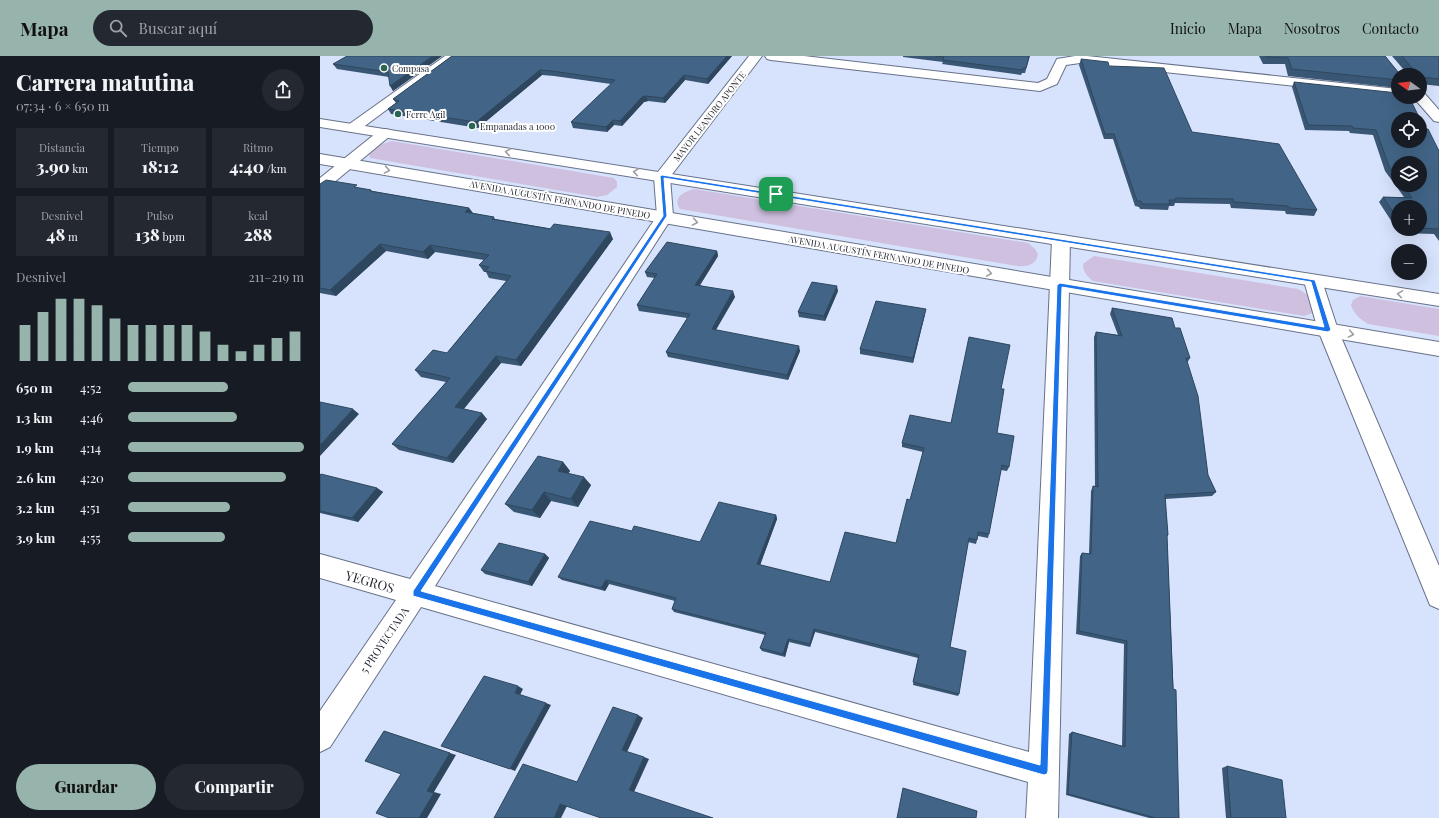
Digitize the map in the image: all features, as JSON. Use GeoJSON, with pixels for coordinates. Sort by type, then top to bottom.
{"type":"FeatureCollection","features":[{"type":"Feature","properties":{"kind":"street"},"geometry":{"type":"LineString","coordinates":[[353,128],[453,56]]}},
{"type":"Feature","properties":{"kind":"street","name":"MAYOR LEANDRO APONTE"},"geometry":{"type":"LineString","coordinates":[[662,176],[756,56]]}},
{"type":"Feature","properties":{"kind":"street"},"geometry":{"type":"LineString","coordinates":[[771,56],[1040,87],[1052,81],[1061,62],[1080,59],[1391,91]]}},
{"type":"Feature","properties":{"kind":"street"},"geometry":{"type":"LineString","coordinates":[[1427,96],[1439,97]]}},
{"type":"Feature","properties":{"kind":"street"},"geometry":{"type":"LineString","coordinates":[[1427,104],[1439,118]]}},
{"type":"Feature","properties":{"kind":"street"},"geometry":{"type":"LineString","coordinates":[[320,123],[1439,300]]}},
{"type":"Feature","properties":{"kind":"street"},"geometry":{"type":"LineString","coordinates":[[320,186],[385,133]]}},
{"type":"Feature","properties":{"kind":"street","name":"AVENIDA AUGUSTÍN FERNANDO DE PINEDO"},"geometry":{"type":"LineString","coordinates":[[320,158],[1439,349]]}},
{"type":"Feature","properties":{"kind":"street"},"geometry":{"type":"LineString","coordinates":[[662,176],[665,216]]}},
{"type":"Feature","properties":{"kind":"street","name":"5 PROYECTADA"},"geometry":{"type":"LineString","coordinates":[[320,737],[665,216]]}},
{"type":"Feature","properties":{"kind":"street"},"geometry":{"type":"LineString","coordinates":[[1042,818],[1061,240]]}},
{"type":"Feature","properties":{"kind":"street"},"geometry":{"type":"LineString","coordinates":[[1313,281],[1328,330],[1439,596]]}},
{"type":"Feature","properties":{"kind":"street","name":"YEGROS"},"geometry":{"type":"LineString","coordinates":[[320,566],[1044,771]]}},
{"type":"Feature","properties":{"kind":"shaded area"},"geometry":{"type":"Polygon","coordinates":[[[392,141],[614,178],[617,182],[617,187],[607,195],[597,197],[370,158],[369,154],[376,146],[392,141]]]}},
{"type":"Feature","properties":{"kind":"shaded area"},"geometry":{"type":"Polygon","coordinates":[[[694,189],[1028,243],[1038,254],[1033,263],[1024,266],[1017,266],[680,209],[677,201],[678,198],[683,193],[694,189]]]}},
{"type":"Feature","properties":{"kind":"shaded area"},"geometry":{"type":"Polygon","coordinates":[[[1094,256],[1298,289],[1308,295],[1315,307],[1312,313],[1304,316],[1093,281],[1086,274],[1083,264],[1094,256]]]}},
{"type":"Feature","properties":{"kind":"shaded area"},"geometry":{"type":"Polygon","coordinates":[[[1360,296],[1439,309],[1439,336],[1368,324],[1358,316],[1351,305],[1353,300],[1360,296]]]}},
{"type":"Feature","properties":{"kind":"building"},"geometry":{"type":"Polygon","coordinates":[[[347,56],[433,56],[390,86],[388,72],[333,64],[347,56]]]}},
{"type":"Feature","properties":{"kind":"building"},"geometry":{"type":"Polygon","coordinates":[[[452,56],[727,56],[707,79],[684,75],[663,98],[642,97],[620,121],[613,120],[606,127],[571,122],[615,80],[540,70],[476,122],[388,109],[399,101],[393,99],[452,56]]]}},
{"type":"Feature","properties":{"kind":"building"},"geometry":{"type":"Polygon","coordinates":[[[935,56],[1029,56],[1026,68],[1023,68],[1022,70],[943,60],[944,57],[935,56]]]}},
{"type":"Feature","properties":{"kind":"building"},"geometry":{"type":"Polygon","coordinates":[[[1385,56],[1395,68],[1391,68],[1391,79],[1292,69],[1288,58],[1266,57],[1385,56]]]}},
{"type":"Feature","properties":{"kind":"building"},"geometry":{"type":"Polygon","coordinates":[[[1402,56],[1439,56],[1439,79],[1427,78],[1427,68],[1412,68],[1402,56]]]}},
{"type":"Feature","properties":{"kind":"building"},"geometry":{"type":"Polygon","coordinates":[[[1081,59],[1108,62],[1109,66],[1164,68],[1192,132],[1279,144],[1317,210],[1234,202],[1233,199],[1175,198],[1176,200],[1169,200],[1170,204],[1142,204],[1141,201],[1137,201],[1114,134],[1105,134],[1081,59]]]}},
{"type":"Feature","properties":{"kind":"building"},"geometry":{"type":"Polygon","coordinates":[[[1294,82],[1391,92],[1391,104],[1412,104],[1416,112],[1391,112],[1391,148],[1427,148],[1428,129],[1439,151],[1439,229],[1427,228],[1427,200],[1391,200],[1391,209],[1383,197],[1412,198],[1408,192],[1427,192],[1427,156],[1391,156],[1391,169],[1376,130],[1353,128],[1352,126],[1308,125],[1294,82]]]}},
{"type":"Feature","properties":{"kind":"building"},"geometry":{"type":"Polygon","coordinates":[[[326,180],[357,185],[354,187],[371,190],[370,191],[469,208],[465,212],[494,217],[492,219],[550,229],[554,224],[610,232],[516,360],[496,356],[455,407],[482,413],[447,458],[392,444],[450,378],[415,370],[433,350],[447,353],[511,276],[485,271],[489,267],[479,265],[489,255],[430,245],[423,252],[380,244],[330,290],[320,288],[320,184],[326,180]]]}},
{"type":"Feature","properties":{"kind":"building"},"geometry":{"type":"Polygon","coordinates":[[[667,242],[717,251],[695,285],[733,291],[712,329],[799,346],[787,375],[666,352],[690,314],[637,305],[657,274],[645,272],[667,242]]]}},
{"type":"Feature","properties":{"kind":"building"},"geometry":{"type":"Polygon","coordinates":[[[812,282],[837,286],[824,316],[798,312],[812,282]]]}},
{"type":"Feature","properties":{"kind":"building"},"geometry":{"type":"Polygon","coordinates":[[[876,301],[926,309],[913,358],[860,349],[876,301]]]}},
{"type":"Feature","properties":{"kind":"building"},"geometry":{"type":"Polygon","coordinates":[[[1112,308],[1172,318],[1175,328],[1180,328],[1190,358],[1186,358],[1198,396],[1208,475],[1216,492],[1165,495],[1168,535],[1173,689],[1176,690],[1179,818],[1156,818],[1068,794],[1072,732],[1125,747],[1127,641],[1079,631],[1082,553],[1091,554],[1093,486],[1098,487],[1096,332],[1122,336],[1112,308]]]}},
{"type":"Feature","properties":{"kind":"building"},"geometry":{"type":"Polygon","coordinates":[[[969,337],[1010,345],[1001,389],[1004,389],[997,433],[1014,436],[1009,467],[1002,465],[989,534],[978,532],[977,540],[969,538],[950,647],[966,651],[959,694],[913,682],[919,655],[814,629],[810,644],[788,639],[783,654],[760,648],[766,633],[672,609],[676,598],[606,580],[601,588],[558,577],[590,521],[632,531],[634,526],[700,542],[719,502],[776,515],[757,564],[830,582],[845,532],[896,543],[907,499],[910,500],[924,448],[902,443],[910,415],[951,423],[969,337]]]}},
{"type":"Feature","properties":{"kind":"building"},"geometry":{"type":"Polygon","coordinates":[[[320,402],[353,409],[320,445],[320,402]]]}},
{"type":"Feature","properties":{"kind":"building"},"geometry":{"type":"Polygon","coordinates":[[[538,456],[563,462],[558,471],[584,477],[571,499],[544,492],[532,510],[505,504],[538,456]]]}},
{"type":"Feature","properties":{"kind":"building"},"geometry":{"type":"Polygon","coordinates":[[[321,474],[377,488],[352,518],[320,511],[321,474]]]}},
{"type":"Feature","properties":{"kind":"building"},"geometry":{"type":"Polygon","coordinates":[[[499,543],[545,554],[528,582],[481,570],[499,543]]]}},
{"type":"Feature","properties":{"kind":"building"},"geometry":{"type":"Polygon","coordinates":[[[484,676],[518,686],[515,693],[546,703],[510,769],[441,746],[484,676]]]}},
{"type":"Feature","properties":{"kind":"building"},"geometry":{"type":"Polygon","coordinates":[[[613,707],[638,715],[622,750],[644,757],[629,790],[713,818],[601,818],[560,804],[554,818],[494,818],[523,764],[577,782],[613,707]]]}},
{"type":"Feature","properties":{"kind":"building"},"geometry":{"type":"Polygon","coordinates":[[[384,731],[450,753],[427,791],[434,793],[419,818],[389,818],[376,813],[401,774],[365,761],[384,731]]]}},
{"type":"Feature","properties":{"kind":"building"},"geometry":{"type":"Polygon","coordinates":[[[1227,766],[1282,780],[1286,818],[1231,818],[1227,766]]]}},
{"type":"Feature","properties":{"kind":"building"},"geometry":{"type":"Polygon","coordinates":[[[903,788],[977,811],[976,818],[897,818],[903,788]]]}},
{"type":"Feature","properties":{"kind":"place","name":"Compasa"},"geometry":{"type":"Point","coordinates":[384,68]}},
{"type":"Feature","properties":{"kind":"place","name":"Ferre Agil"},"geometry":{"type":"Point","coordinates":[398,114]}},
{"type":"Feature","properties":{"kind":"place","name":"Empanadas a 1000"},"geometry":{"type":"Point","coordinates":[472,126]}},
{"type":"Feature","properties":{"kind":"route"},"geometry":{"type":"LineString","coordinates":[[662,176],[776,194],[1313,281],[1328,330],[1060,285],[1044,771],[415,594],[665,216],[662,176]]}}]}
